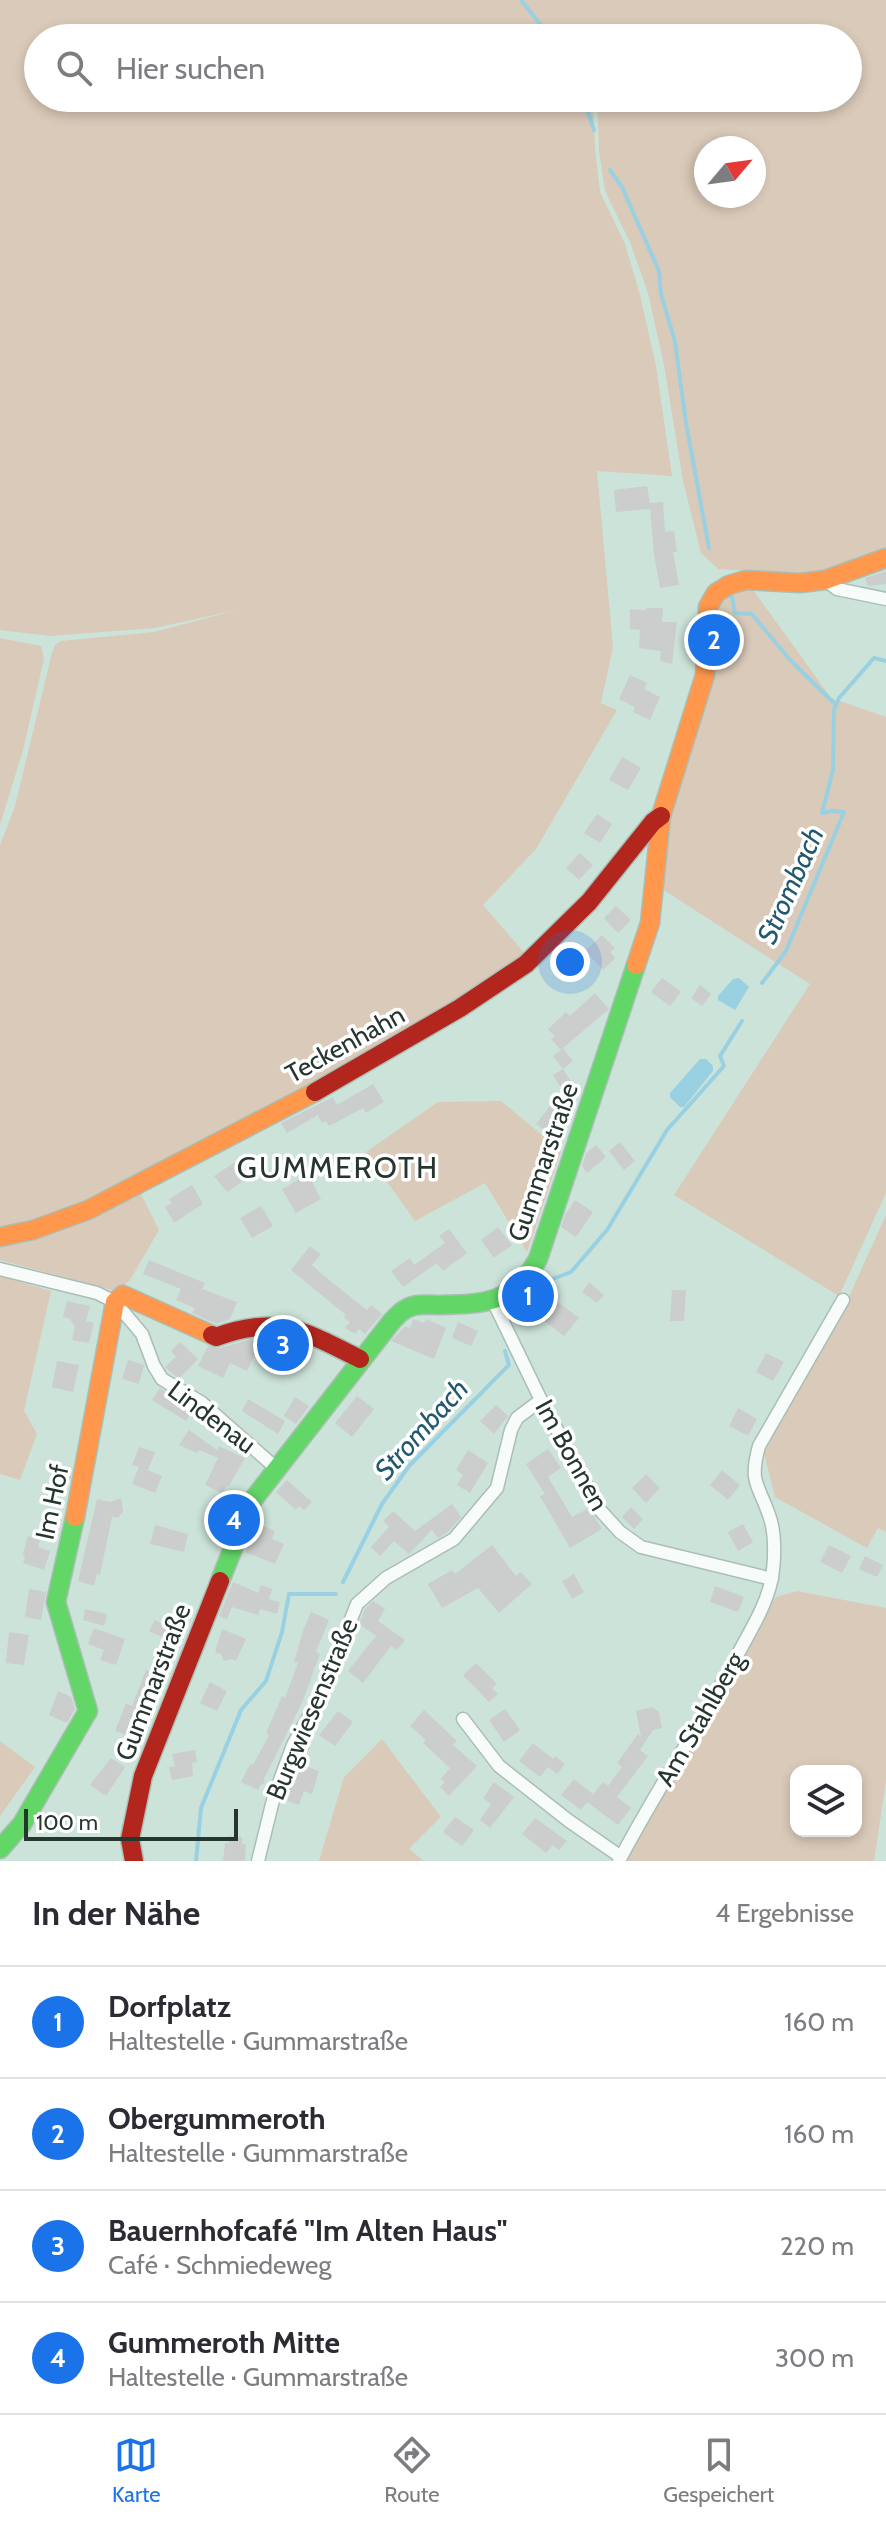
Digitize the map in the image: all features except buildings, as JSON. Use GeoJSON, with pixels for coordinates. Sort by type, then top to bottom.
{"type":"FeatureCollection","features":[{"type":"Feature","properties":{"kind":"street","name":"Gummarstraße"},"geometry":{"type":"LineString","coordinates":[[133,1861],[130,1839],[143,1776],[252,1501],[360,1359],[405,1309],[416,1305],[493,1301],[515,1290],[528,1277],[538,1259],[650,923],[661,816],[705,675],[708,607],[716,593],[746,580],[800,583],[825,580],[886,558]]}},
{"type":"Feature","properties":{"kind":"street"},"geometry":{"type":"LineString","coordinates":[[825,580],[837,589],[886,599]]}},
{"type":"Feature","properties":{"kind":"street","name":"Teckenhahn"},"geometry":{"type":"LineString","coordinates":[[0,1237],[33,1230],[88,1210],[328,1085],[460,1008],[526,964],[589,902],[661,816]]}},
{"type":"Feature","properties":{"kind":"street","name":"Lindenau"},"geometry":{"type":"LineString","coordinates":[[0,1269],[97,1293],[115,1302],[142,1334],[162,1379],[202,1403],[276,1468]]}},
{"type":"Feature","properties":{"kind":"street"},"geometry":{"type":"LineString","coordinates":[[115,1302],[123,1295],[216,1337],[237,1328],[268,1323],[286,1325],[360,1359]]}},
{"type":"Feature","properties":{"kind":"street"},"geometry":{"type":"LineString","coordinates":[[772,1579],[773,1531],[770,1515],[754,1483],[753,1465],[759,1446],[843,1300]]}},
{"type":"Feature","properties":{"kind":"street","name":"Im Bonnen"},"geometry":{"type":"LineString","coordinates":[[493,1301],[600,1510],[620,1532],[641,1547],[772,1579]]}},
{"type":"Feature","properties":{"kind":"street","name":"Im Hof"},"geometry":{"type":"LineString","coordinates":[[0,1849],[22,1824],[88,1711],[56,1602],[88,1456],[115,1302]]}},
{"type":"Feature","properties":{"kind":"street","name":"Burgwiesenstraße"},"geometry":{"type":"LineString","coordinates":[[258,1861],[274,1796],[293,1745],[321,1695],[357,1604],[386,1578],[454,1539],[497,1488],[511,1430],[517,1418],[541,1400]]}},
{"type":"Feature","properties":{"kind":"street","name":"Am Stahlberg"},"geometry":{"type":"LineString","coordinates":[[463,1719],[499,1766],[620,1859],[724,1680],[765,1602],[772,1579]]}},
{"type":"Feature","properties":{"kind":"shaded area"},"geometry":{"type":"Polygon","coordinates":[[[0,0],[886,0],[886,551],[830,572],[807,575],[718,569],[701,553],[683,481],[664,365],[648,293],[630,242],[605,191],[598,112],[862,112],[862,24],[24,24],[24,112],[594,112],[600,192],[625,244],[640,295],[656,366],[672,476],[597,471],[613,647],[601,703],[617,710],[536,849],[483,905],[527,956],[457,1005],[87,1206],[32,1225],[0,1229],[0,845],[15,806],[55,645],[61,641],[154,632],[237,610],[155,628],[50,636],[0,630],[0,0]]]}},
{"type":"Feature","properties":{"kind":"shaded area"},"geometry":{"type":"Polygon","coordinates":[[[751,587],[831,698],[886,717],[886,1193],[839,1296],[674,1195],[810,984],[662,889],[672,805],[694,742],[713,670],[715,612],[728,593],[751,587]]]}},
{"type":"Feature","properties":{"kind":"shaded area"},"geometry":{"type":"Polygon","coordinates":[[[0,638],[41,646],[44,659],[23,750],[0,825],[0,638]]]}},
{"type":"Feature","properties":{"kind":"shaded area"},"geometry":{"type":"Polygon","coordinates":[[[501,1101],[561,1151],[527,1252],[485,1183],[415,1221],[366,1152],[438,1102],[501,1101]]]}},
{"type":"Feature","properties":{"kind":"shaded area"},"geometry":{"type":"Polygon","coordinates":[[[140,1192],[159,1230],[130,1280],[116,1291],[0,1260],[0,1243],[140,1192]]]}},
{"type":"Feature","properties":{"kind":"shaded area"},"geometry":{"type":"Polygon","coordinates":[[[886,1215],[886,1532],[878,1528],[867,1548],[775,1497],[764,1453],[847,1301],[886,1215]]]}},
{"type":"Feature","properties":{"kind":"shaded area"},"geometry":{"type":"Polygon","coordinates":[[[0,1276],[51,1291],[24,1411],[37,1434],[20,1480],[0,1474],[0,1276]]]}},
{"type":"Feature","properties":{"kind":"shaded area"},"geometry":{"type":"Polygon","coordinates":[[[797,1591],[886,1608],[886,1781],[874,1861],[625,1861],[776,1597],[797,1591]]]}},
{"type":"Feature","properties":{"kind":"shaded area"},"geometry":{"type":"Polygon","coordinates":[[[382,1739],[441,1817],[409,1849],[424,1861],[319,1861],[344,1777],[382,1739]]]}},
{"type":"Feature","properties":{"kind":"shaded area"},"geometry":{"type":"Polygon","coordinates":[[[0,1741],[35,1767],[0,1816],[0,1741]]]}},
{"type":"Feature","properties":{"kind":"water"},"geometry":{"type":"Polygon","coordinates":[[[739,978],[749,987],[735,1010],[718,1000],[718,996],[733,979],[739,978]]]}},
{"type":"Feature","properties":{"kind":"water"},"geometry":{"type":"Polygon","coordinates":[[[700,1059],[706,1059],[713,1066],[713,1071],[684,1107],[680,1107],[670,1093],[700,1059]]]}},
{"type":"Feature","properties":{"kind":"waterway"},"geometry":{"type":"LineString","coordinates":[[521,0],[540,24]]}},
{"type":"Feature","properties":{"kind":"waterway"},"geometry":{"type":"LineString","coordinates":[[588,112],[594,130]]}},
{"type":"Feature","properties":{"kind":"waterway"},"geometry":{"type":"LineString","coordinates":[[610,170],[622,187],[659,271],[661,294],[675,342],[709,548]]}},
{"type":"Feature","properties":{"kind":"waterway"},"geometry":{"type":"LineString","coordinates":[[731,593],[735,613],[752,614],[790,660],[836,705]]}},
{"type":"Feature","properties":{"kind":"waterway","name":"Strombach"},"geometry":{"type":"LineString","coordinates":[[762,983],[786,951],[844,812],[822,813],[833,770],[834,710],[839,698],[874,658],[886,661]]}},
{"type":"Feature","properties":{"kind":"waterway","name":"Strombach"},"geometry":{"type":"LineString","coordinates":[[537,1285],[571,1272],[607,1230],[667,1130],[724,1066],[720,1056],[742,1021]]}},
{"type":"Feature","properties":{"kind":"waterway","name":"Strombach"},"geometry":{"type":"LineString","coordinates":[[343,1582],[382,1504],[409,1466],[509,1365],[505,1351]]}},
{"type":"Feature","properties":{"kind":"waterway","name":"Strombach"},"geometry":{"type":"LineString","coordinates":[[196,1861],[201,1808],[241,1710],[266,1681],[282,1632],[289,1594],[336,1594]]}},
{"type":"Feature","properties":{"kind":"traffic: fast"},"geometry":{"type":"LineString","coordinates":[[220,1581],[252,1501],[397,1316],[417,1305],[469,1304],[496,1298],[518,1285],[528,1274],[538,1259],[636,965]]}},
{"type":"Feature","properties":{"kind":"traffic: fast"},"geometry":{"type":"LineString","coordinates":[[0,1849],[22,1824],[88,1711],[56,1602],[75,1517]]}},
{"type":"Feature","properties":{"kind":"traffic: slow"},"geometry":{"type":"LineString","coordinates":[[636,965],[650,923],[661,816],[705,675],[708,607],[716,593],[746,580],[800,583],[825,580],[886,558]]}},
{"type":"Feature","properties":{"kind":"traffic: slow"},"geometry":{"type":"LineString","coordinates":[[0,1237],[33,1230],[88,1210],[315,1092]]}},
{"type":"Feature","properties":{"kind":"traffic: slow"},"geometry":{"type":"LineString","coordinates":[[75,1517],[115,1302],[123,1295],[212,1335]]}},
{"type":"Feature","properties":{"kind":"traffic: jam"},"geometry":{"type":"LineString","coordinates":[[315,1092],[460,1008],[526,964],[589,902],[661,816]]}},
{"type":"Feature","properties":{"kind":"traffic: jam"},"geometry":{"type":"LineString","coordinates":[[212,1335],[216,1337],[238,1330],[274,1326],[306,1334],[360,1359]]}},
{"type":"Feature","properties":{"kind":"traffic: jam"},"geometry":{"type":"LineString","coordinates":[[134,1861],[130,1839],[143,1776],[220,1581]]}},
{"type":"Feature","properties":{"kind":"place","name":"Obergummeroth"},"geometry":{"type":"Point","coordinates":[714,640]}},
{"type":"Feature","properties":{"kind":"place","name":"Dorfplatz"},"geometry":{"type":"Point","coordinates":[528,1296]}},
{"type":"Feature","properties":{"kind":"place","name":"Bauernhofcafé \"Im Alten Haus\""},"geometry":{"type":"Point","coordinates":[283,1345]}},
{"type":"Feature","properties":{"kind":"place","name":"Gummeroth Mitte"},"geometry":{"type":"Point","coordinates":[234,1520]}},
{"type":"Feature","properties":{"kind":"district","name":"GUMMEROTH"},"geometry":{"type":"Point","coordinates":[338,1168]}}]}
